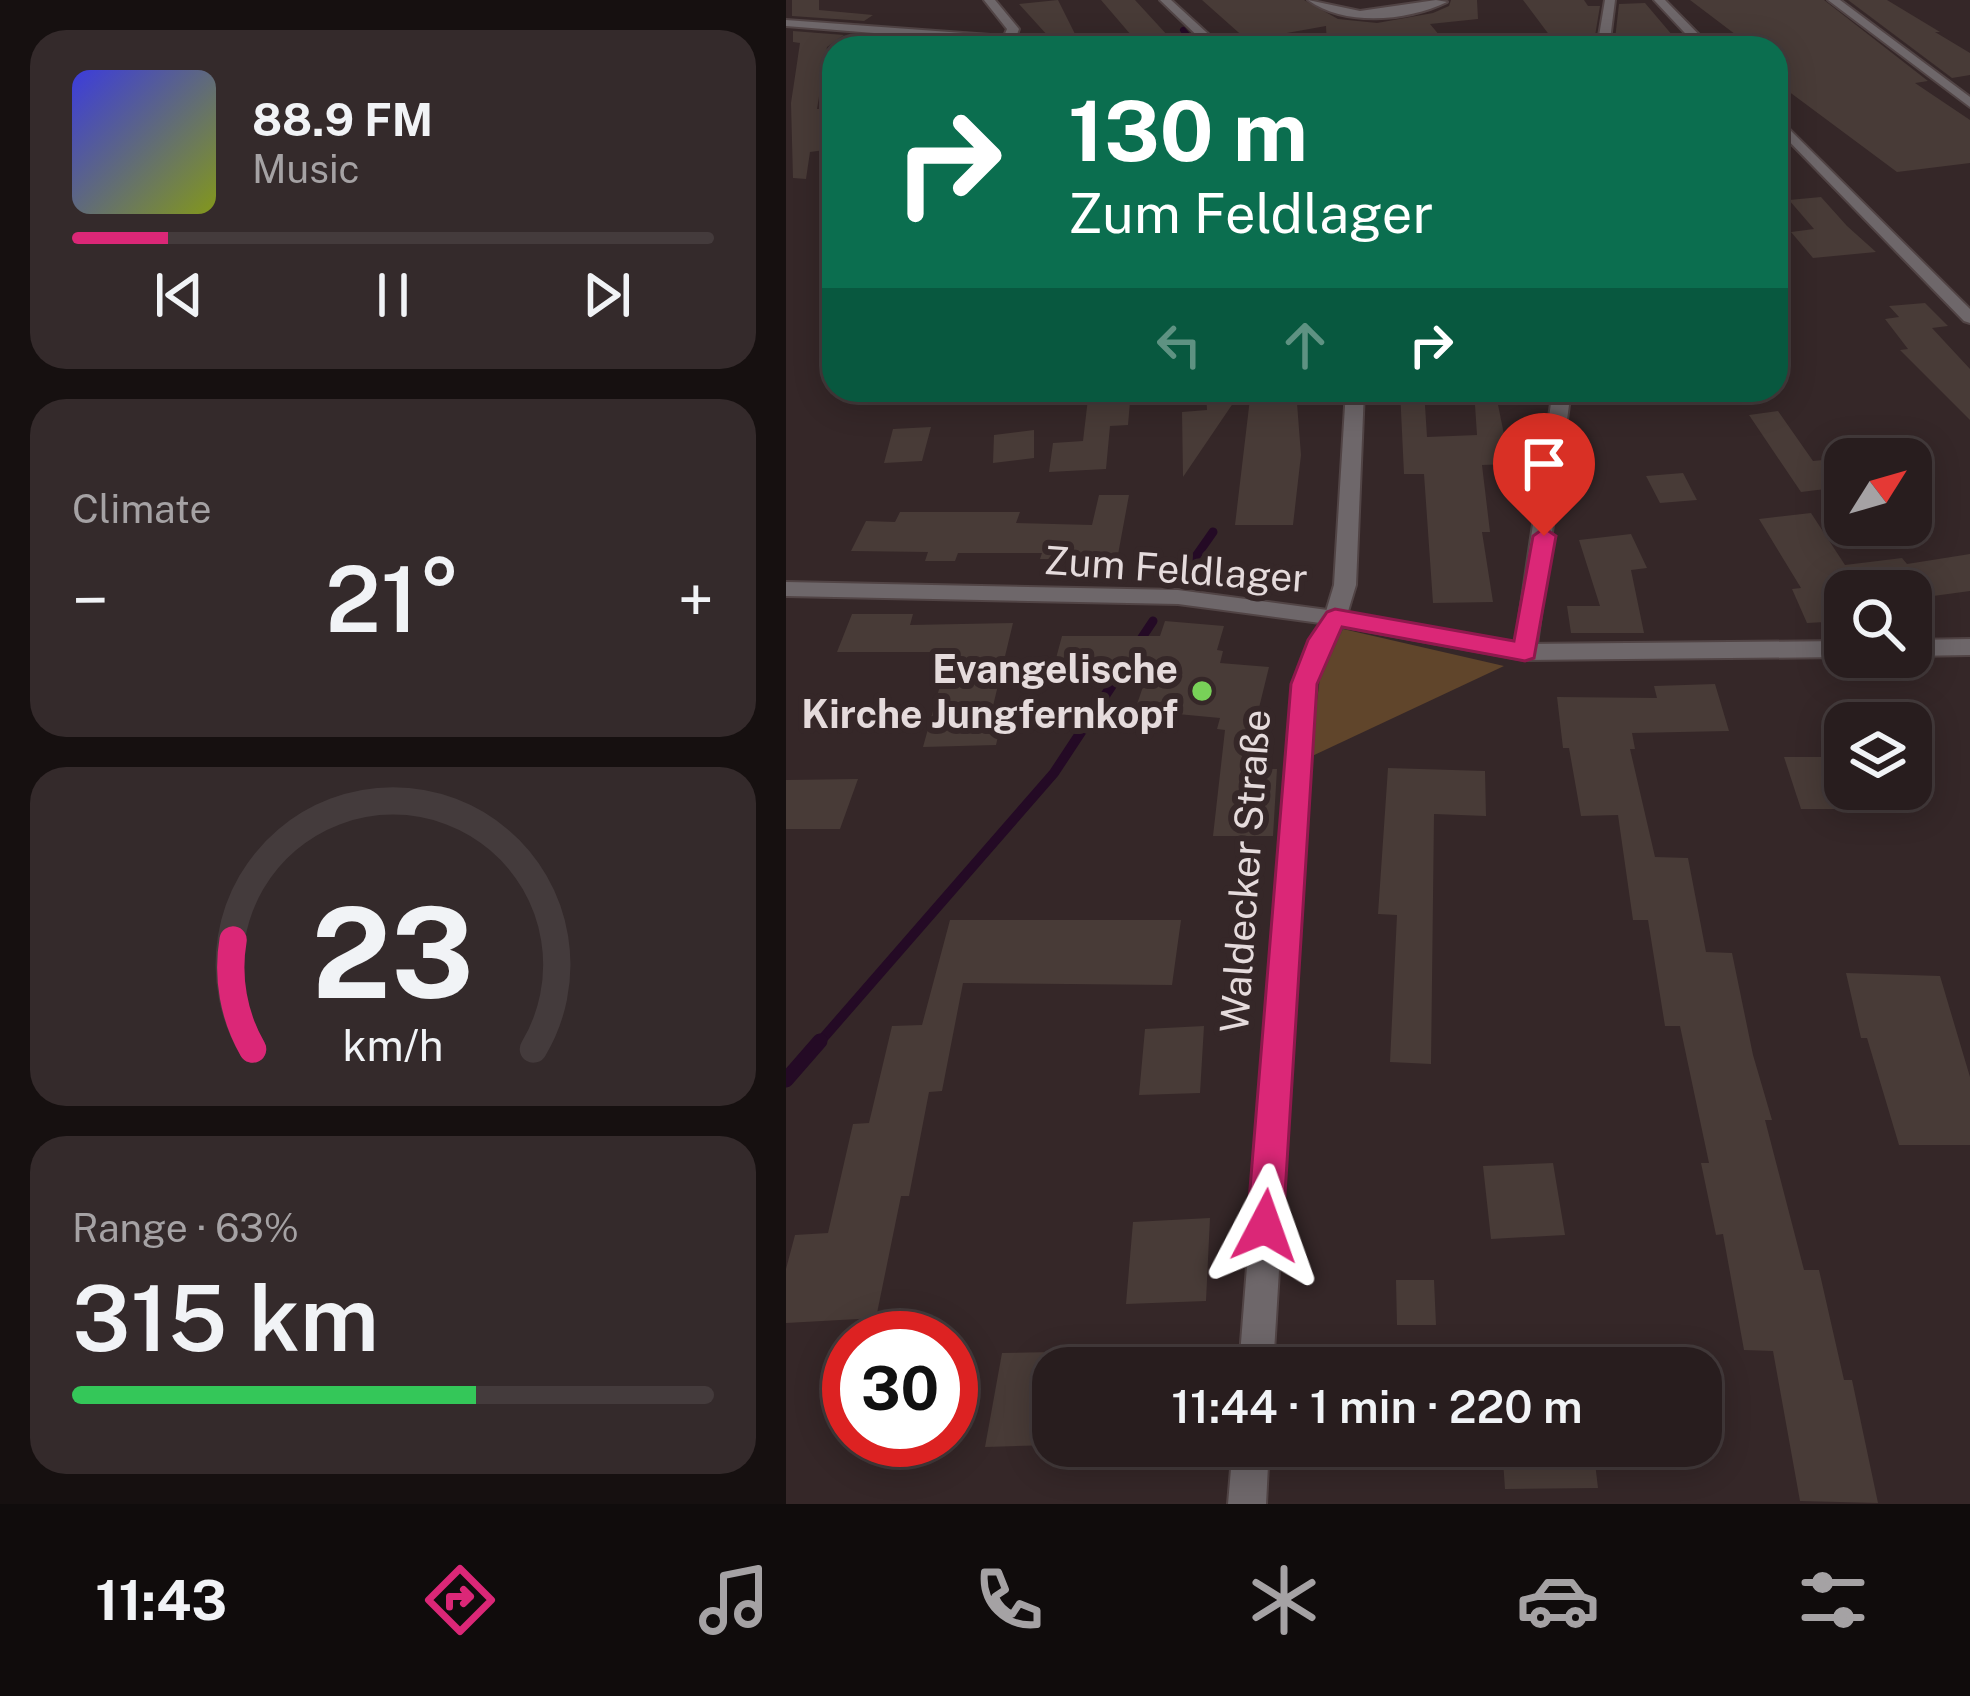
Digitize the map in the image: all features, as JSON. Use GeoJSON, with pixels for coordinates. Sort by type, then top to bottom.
{"type":"FeatureCollection","features":[{"type":"Feature","properties":{"kind":"street"},"geometry":{"type":"LineString","coordinates":[[989,0],[1013,29],[1010,36]]}},
{"type":"Feature","properties":{"kind":"street"},"geometry":{"type":"LineString","coordinates":[[1165,0],[1203,36]]}},
{"type":"Feature","properties":{"kind":"street"},"geometry":{"type":"LineString","coordinates":[[1313,0],[1326,8],[1374,17],[1442,2]]}},
{"type":"Feature","properties":{"kind":"street"},"geometry":{"type":"LineString","coordinates":[[1606,36],[1610,0]]}},
{"type":"Feature","properties":{"kind":"street"},"geometry":{"type":"LineString","coordinates":[[1662,0],[1695,36]]}},
{"type":"Feature","properties":{"kind":"street"},"geometry":{"type":"LineString","coordinates":[[1834,0],[1970,104]]}},
{"type":"Feature","properties":{"kind":"street"},"geometry":{"type":"LineString","coordinates":[[786,23],[957,36]]}},
{"type":"Feature","properties":{"kind":"street"},"geometry":{"type":"LineString","coordinates":[[1788,132],[1970,318]]}},
{"type":"Feature","properties":{"kind":"street","name":"Waldecker Straße"},"geometry":{"type":"LineString","coordinates":[[1257,1347],[1304,684],[1345,585],[1354,402]]}},
{"type":"Feature","properties":{"kind":"street"},"geometry":{"type":"LineString","coordinates":[[1525,652],[1560,402]]}},
{"type":"Feature","properties":{"kind":"street","name":"Zum Feldlager"},"geometry":{"type":"LineString","coordinates":[[786,589],[1178,598],[1335,618],[1525,652],[1824,649]]}},
{"type":"Feature","properties":{"kind":"street"},"geometry":{"type":"LineString","coordinates":[[1932,648],[1970,647]]}},
{"type":"Feature","properties":{"kind":"street"},"geometry":{"type":"LineString","coordinates":[[1247,1504],[1250,1467]]}},
{"type":"Feature","properties":{"kind":"shaded area"},"geometry":{"type":"Polygon","coordinates":[[[1343,629],[1504,666],[1310,757],[1321,669],[1343,629]]]}},
{"type":"Feature","properties":{"kind":"building"},"geometry":{"type":"Polygon","coordinates":[[[792,0],[819,0],[819,10],[873,15],[864,21],[792,16],[792,0]]]}},
{"type":"Feature","properties":{"kind":"building"},"geometry":{"type":"Polygon","coordinates":[[[1058,0],[1076,36],[1048,36],[1019,4],[1058,0]]]}},
{"type":"Feature","properties":{"kind":"building"},"geometry":{"type":"Polygon","coordinates":[[[1101,0],[1135,0],[1168,36],[1132,36],[1101,0]]]}},
{"type":"Feature","properties":{"kind":"building"},"geometry":{"type":"Polygon","coordinates":[[[1202,0],[1304,0],[1338,19],[1377,23],[1433,13],[1449,6],[1451,0],[1477,0],[1478,19],[1430,24],[1440,36],[1326,36],[1326,26],[1242,36],[1202,0]]]}},
{"type":"Feature","properties":{"kind":"building"},"geometry":{"type":"Polygon","coordinates":[[[1523,0],[1584,0],[1588,6],[1600,6],[1595,36],[1550,36],[1523,0]]]}},
{"type":"Feature","properties":{"kind":"building"},"geometry":{"type":"Polygon","coordinates":[[[1690,0],[1824,0],[1928,81],[1915,83],[1970,120],[1970,163],[1897,172],[1788,91],[1788,36],[1737,36],[1690,0]]]}},
{"type":"Feature","properties":{"kind":"building"},"geometry":{"type":"Polygon","coordinates":[[[1848,0],[1887,0],[1940,32],[1935,32],[1970,53],[1970,75],[1952,78],[1848,0]]]}},
{"type":"Feature","properties":{"kind":"building"},"geometry":{"type":"Polygon","coordinates":[[[1645,3],[1673,36],[1615,36],[1619,4],[1645,3]]]}},
{"type":"Feature","properties":{"kind":"building"},"geometry":{"type":"Polygon","coordinates":[[[793,31],[844,35],[822,36],[817,109],[822,109],[822,150],[810,152],[806,179],[793,178],[791,103],[800,43],[793,42],[793,31]]]}},
{"type":"Feature","properties":{"kind":"building"},"geometry":{"type":"Polygon","coordinates":[[[1821,197],[1876,252],[1813,258],[1791,232],[1814,229],[1789,200],[1821,197]]]}},
{"type":"Feature","properties":{"kind":"building"},"geometry":{"type":"Polygon","coordinates":[[[1925,303],[1948,326],[1932,328],[1970,369],[1970,420],[1900,350],[1908,349],[1885,319],[1899,317],[1889,306],[1925,303]]]}},
{"type":"Feature","properties":{"kind":"building"},"geometry":{"type":"Polygon","coordinates":[[[1088,402],[1130,402],[1128,425],[1110,426],[1106,469],[1049,472],[1053,443],[1083,441],[1088,402]]]}},
{"type":"Feature","properties":{"kind":"building"},"geometry":{"type":"Polygon","coordinates":[[[1207,402],[1234,402],[1183,477],[1182,412],[1207,410],[1207,402]]]}},
{"type":"Feature","properties":{"kind":"building"},"geometry":{"type":"Polygon","coordinates":[[[1250,402],[1297,402],[1301,455],[1293,525],[1235,525],[1250,402]]]}},
{"type":"Feature","properties":{"kind":"building"},"geometry":{"type":"Polygon","coordinates":[[[1401,402],[1425,402],[1427,437],[1477,435],[1475,402],[1497,402],[1510,464],[1482,465],[1490,532],[1482,532],[1493,602],[1433,603],[1424,474],[1404,474],[1401,402]]]}},
{"type":"Feature","properties":{"kind":"building"},"geometry":{"type":"Polygon","coordinates":[[[1778,411],[1813,461],[1824,461],[1824,489],[1801,492],[1749,415],[1778,411]]]}},
{"type":"Feature","properties":{"kind":"building"},"geometry":{"type":"Polygon","coordinates":[[[931,427],[922,461],[884,463],[893,429],[931,427]]]}},
{"type":"Feature","properties":{"kind":"building"},"geometry":{"type":"Polygon","coordinates":[[[1034,430],[1034,458],[993,463],[994,435],[1034,430]]]}},
{"type":"Feature","properties":{"kind":"building"},"geometry":{"type":"Polygon","coordinates":[[[1683,473],[1697,500],[1660,503],[1646,476],[1683,473]]]}},
{"type":"Feature","properties":{"kind":"building"},"geometry":{"type":"Polygon","coordinates":[[[1099,495],[1129,495],[1117,560],[1040,559],[1042,553],[958,553],[955,561],[925,561],[928,552],[851,551],[866,521],[895,522],[900,512],[1020,512],[1016,523],[1092,525],[1099,495]]]}},
{"type":"Feature","properties":{"kind":"building"},"geometry":{"type":"Polygon","coordinates":[[[1811,513],[1824,533],[1824,546],[1833,546],[1845,565],[1902,558],[1907,564],[1970,554],[1970,591],[1932,596],[1932,570],[1824,570],[1824,622],[1807,623],[1792,589],[1801,588],[1759,519],[1811,513]]]}},
{"type":"Feature","properties":{"kind":"building"},"geometry":{"type":"Polygon","coordinates":[[[1631,534],[1647,568],[1631,570],[1644,633],[1571,633],[1567,606],[1600,606],[1579,540],[1631,534]]]}},
{"type":"Feature","properties":{"kind":"building"},"geometry":{"type":"Polygon","coordinates":[[[852,614],[913,614],[910,625],[1013,623],[993,706],[1005,706],[996,745],[923,747],[946,664],[930,664],[934,652],[837,652],[852,614]]]}},
{"type":"Feature","properties":{"kind":"building"},"geometry":{"type":"Polygon","coordinates":[[[1165,621],[1224,626],[1217,650],[1223,651],[1220,663],[1269,667],[1244,769],[1277,769],[1273,836],[1213,836],[1225,730],[1217,729],[1220,718],[1135,710],[1146,678],[1051,677],[1062,636],[1160,636],[1165,621]]]}},
{"type":"Feature","properties":{"kind":"building"},"geometry":{"type":"Polygon","coordinates":[[[1715,684],[1729,731],[1632,733],[1635,749],[1630,749],[1655,857],[1688,858],[1706,952],[1732,953],[1772,1120],[1765,1120],[1804,1270],[1819,1270],[1844,1380],[1852,1380],[1878,1503],[1800,1501],[1773,1351],[1744,1350],[1723,1234],[1716,1235],[1701,1163],[1709,1163],[1680,1026],[1665,1026],[1648,920],[1633,920],[1618,815],[1581,816],[1569,748],[1563,748],[1557,697],[1657,698],[1654,686],[1715,684]]]}},
{"type":"Feature","properties":{"kind":"building"},"geometry":{"type":"Polygon","coordinates":[[[1784,757],[1824,757],[1824,809],[1801,809],[1784,757]]]}},
{"type":"Feature","properties":{"kind":"building"},"geometry":{"type":"Polygon","coordinates":[[[1388,768],[1485,771],[1486,816],[1434,814],[1431,1064],[1390,1062],[1397,915],[1378,914],[1388,768]]]}},
{"type":"Feature","properties":{"kind":"building"},"geometry":{"type":"Polygon","coordinates":[[[858,779],[840,829],[786,829],[786,780],[858,779]]]}},
{"type":"Feature","properties":{"kind":"building"},"geometry":{"type":"Polygon","coordinates":[[[950,920],[1181,920],[1172,985],[963,983],[942,1091],[929,1092],[909,1196],[901,1196],[877,1311],[822,1311],[822,1321],[786,1323],[786,1269],[795,1235],[828,1233],[853,1124],[869,1123],[892,1026],[922,1025],[950,920]]]}},
{"type":"Feature","properties":{"kind":"building"},"geometry":{"type":"Polygon","coordinates":[[[1846,973],[1940,976],[1970,1077],[1970,1145],[1899,1145],[1867,1038],[1861,1038],[1846,973]]]}},
{"type":"Feature","properties":{"kind":"building"},"geometry":{"type":"Polygon","coordinates":[[[1204,1026],[1200,1093],[1139,1095],[1145,1029],[1204,1026]]]}},
{"type":"Feature","properties":{"kind":"building"},"geometry":{"type":"Polygon","coordinates":[[[1553,1163],[1565,1235],[1491,1239],[1483,1166],[1553,1163]]]}},
{"type":"Feature","properties":{"kind":"building"},"geometry":{"type":"Polygon","coordinates":[[[1210,1218],[1206,1301],[1126,1304],[1133,1222],[1210,1218]]]}},
{"type":"Feature","properties":{"kind":"building"},"geometry":{"type":"Polygon","coordinates":[[[1396,1280],[1434,1280],[1436,1325],[1397,1325],[1396,1280]]]}},
{"type":"Feature","properties":{"kind":"building"},"geometry":{"type":"Polygon","coordinates":[[[1032,1352],[1032,1446],[985,1447],[1002,1353],[1032,1352]]]}},
{"type":"Feature","properties":{"kind":"building"},"geometry":{"type":"Polygon","coordinates":[[[1503,1467],[1596,1467],[1598,1488],[1505,1489],[1503,1467]]]}},
{"type":"Feature","properties":{"kind":"waterway"},"geometry":{"type":"LineString","coordinates":[[1183,30],[1188,36]]}},
{"type":"Feature","properties":{"kind":"waterway"},"geometry":{"type":"LineString","coordinates":[[1180,579],[1213,532]]}},
{"type":"Feature","properties":{"kind":"waterway"},"geometry":{"type":"LineString","coordinates":[[1135,648],[1153,621]]}},
{"type":"Feature","properties":{"kind":"waterway"},"geometry":{"type":"LineString","coordinates":[[1114,682],[1122,669]]}},
{"type":"Feature","properties":{"kind":"waterway"},"geometry":{"type":"LineString","coordinates":[[818,1044],[1054,773],[1116,679]]}},
{"type":"Feature","properties":{"kind":"waterway"},"geometry":{"type":"LineString","coordinates":[[786,1080],[820,1041]]}},
{"type":"Feature","properties":{"kind":"place","name":"Evangelische Kirche Jungfernkopf"},"geometry":{"type":"Point","coordinates":[1202,691]}},
{"type":"Feature","properties":{"kind":"route"},"geometry":{"type":"LineString","coordinates":[[1265,1226],[1304,684],[1321,640],[1335,618],[1525,652],[1544,536]]}}]}
